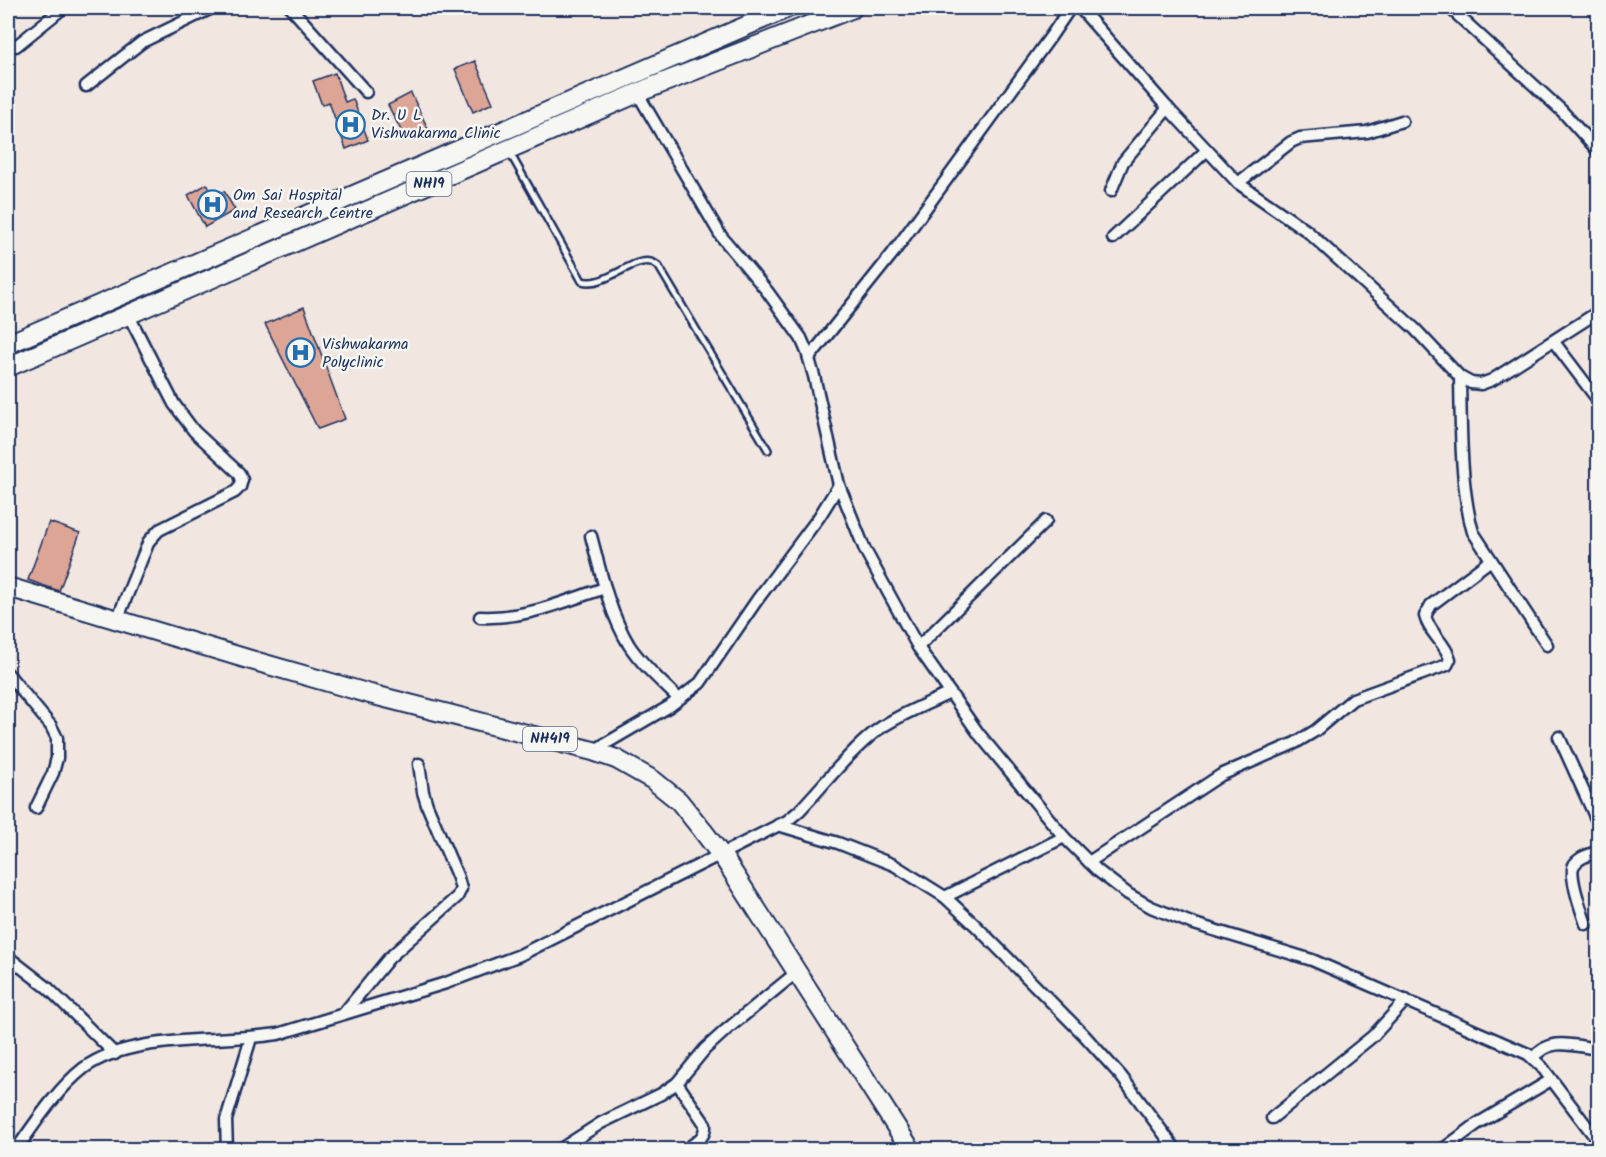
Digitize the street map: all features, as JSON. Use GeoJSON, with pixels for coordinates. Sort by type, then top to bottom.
{"type":"FeatureCollection","features":[{"type":"Feature","properties":{"kind":"highway","name":"NH19"},"geometry":{"type":"LineString","coordinates":[[8,344],[788,8]]}},
{"type":"Feature","properties":{"kind":"highway","name":"NH19"},"geometry":{"type":"LineString","coordinates":[[8,367],[638,94],[853,8]]}},
{"type":"Feature","properties":{"kind":"highway","name":"NH419"},"geometry":{"type":"LineString","coordinates":[[8,587],[370,694],[593,751],[616,759],[653,780],[678,801],[721,855],[911,1149]]}},
{"type":"Feature","properties":{"kind":"street"},"geometry":{"type":"LineString","coordinates":[[16,46],[61,8]]}},
{"type":"Feature","properties":{"kind":"street"},"geometry":{"type":"LineString","coordinates":[[86,87],[142,42],[212,8]]}},
{"type":"Feature","properties":{"kind":"street"},"geometry":{"type":"LineString","coordinates":[[809,358],[893,253],[1052,36],[1070,8]]}},
{"type":"Feature","properties":{"kind":"street"},"geometry":{"type":"LineString","coordinates":[[1080,8],[1238,183],[1307,231],[1415,329],[1460,377],[1471,383],[1481,384],[1492,380],[1599,312]]}},
{"type":"Feature","properties":{"kind":"street"},"geometry":{"type":"LineString","coordinates":[[1450,8],[1562,111],[1599,151]]}},
{"type":"Feature","properties":{"kind":"street"},"geometry":{"type":"LineString","coordinates":[[297,9],[366,92]]}},
{"type":"Feature","properties":{"kind":"street"},"geometry":{"type":"LineString","coordinates":[[638,94],[721,236],[790,321],[801,338],[809,358],[839,485],[865,550],[918,647],[979,734],[1064,837],[1089,862],[1128,894],[1150,908],[1312,960],[1514,1046],[1533,1058],[1599,1141]]}},
{"type":"Feature","properties":{"kind":"street"},"geometry":{"type":"LineString","coordinates":[[1111,191],[1123,162],[1168,108]]}},
{"type":"Feature","properties":{"kind":"street"},"geometry":{"type":"LineString","coordinates":[[1238,183],[1291,142],[1300,138],[1367,132],[1402,121]]}},
{"type":"Feature","properties":{"kind":"street"},"geometry":{"type":"LineString","coordinates":[[1113,238],[1208,150]]}},
{"type":"Feature","properties":{"kind":"street"},"geometry":{"type":"LineString","coordinates":[[117,620],[149,541],[159,530],[235,492],[242,480],[239,473],[194,431],[174,404],[128,314]]}},
{"type":"Feature","properties":{"kind":"street"},"geometry":{"type":"LineString","coordinates":[[1554,342],[1599,400]]}},
{"type":"Feature","properties":{"kind":"street"},"geometry":{"type":"LineString","coordinates":[[1460,377],[1462,448],[1469,519],[1473,532],[1547,645]]}},
{"type":"Feature","properties":{"kind":"street"},"geometry":{"type":"LineString","coordinates":[[593,751],[691,691],[708,672],[757,600],[819,517],[839,485]]}},
{"type":"Feature","properties":{"kind":"street"},"geometry":{"type":"LineString","coordinates":[[918,647],[1046,521]]}},
{"type":"Feature","properties":{"kind":"street"},"geometry":{"type":"LineString","coordinates":[[591,536],[605,588],[617,622],[629,645],[639,659],[679,699]]}},
{"type":"Feature","properties":{"kind":"street"},"geometry":{"type":"LineString","coordinates":[[1089,862],[1221,775],[1295,743],[1315,731],[1353,699],[1447,665],[1450,659],[1448,650],[1427,624],[1425,616],[1431,605],[1491,560]]}},
{"type":"Feature","properties":{"kind":"street"},"geometry":{"type":"LineString","coordinates":[[480,617],[503,618],[530,613],[605,588]]}},
{"type":"Feature","properties":{"kind":"street"},"geometry":{"type":"LineString","coordinates":[[8,674],[51,726],[57,738],[57,758],[53,772],[36,808]]}},
{"type":"Feature","properties":{"kind":"street"},"geometry":{"type":"LineString","coordinates":[[16,1149],[75,1076],[87,1067],[115,1054],[162,1043],[251,1038],[305,1027],[446,983],[520,956],[778,825],[799,812],[860,745],[878,730],[950,693]]}},
{"type":"Feature","properties":{"kind":"street"},"geometry":{"type":"LineString","coordinates":[[1559,737],[1599,823]]}},
{"type":"Feature","properties":{"kind":"street"},"geometry":{"type":"LineString","coordinates":[[344,1013],[389,958],[457,897],[461,890],[427,805],[418,764]]}},
{"type":"Feature","properties":{"kind":"street"},"geometry":{"type":"LineString","coordinates":[[778,825],[838,843],[894,865],[945,897],[1084,1035],[1121,1076],[1176,1149]]}},
{"type":"Feature","properties":{"kind":"street"},"geometry":{"type":"LineString","coordinates":[[945,897],[1064,837]]}},
{"type":"Feature","properties":{"kind":"street"},"geometry":{"type":"LineString","coordinates":[[1586,924],[1572,873],[1574,864],[1584,856],[1599,851]]}},
{"type":"Feature","properties":{"kind":"street"},"geometry":{"type":"LineString","coordinates":[[8,957],[48,988],[115,1054]]}},
{"type":"Feature","properties":{"kind":"street"},"geometry":{"type":"LineString","coordinates":[[559,1149],[601,1123],[661,1094],[677,1083],[705,1049],[797,972]]}},
{"type":"Feature","properties":{"kind":"street"},"geometry":{"type":"LineString","coordinates":[[1272,1118],[1373,1036],[1406,1000]]}},
{"type":"Feature","properties":{"kind":"street"},"geometry":{"type":"LineString","coordinates":[[227,1149],[226,1120],[251,1038]]}},
{"type":"Feature","properties":{"kind":"street"},"geometry":{"type":"LineString","coordinates":[[1533,1058],[1545,1046],[1557,1044],[1599,1049]]}},
{"type":"Feature","properties":{"kind":"street"},"geometry":{"type":"LineString","coordinates":[[1442,1149],[1477,1124],[1551,1080]]}},
{"type":"Feature","properties":{"kind":"street"},"geometry":{"type":"LineString","coordinates":[[677,1083],[705,1124],[706,1132],[685,1149]]}},
{"type":"Feature","properties":{"kind":"lane"},"geometry":{"type":"LineString","coordinates":[[508,150],[582,281],[588,283],[597,281],[642,262],[651,262],[659,267],[768,450]]}},
{"type":"Feature","properties":{"kind":"building"},"geometry":{"type":"Polygon","coordinates":[[[475,61],[493,103],[473,112],[455,69],[475,61]]]}},
{"type":"Feature","properties":{"kind":"building"},"geometry":{"type":"Polygon","coordinates":[[[335,73],[345,102],[353,99],[368,140],[346,149],[329,102],[322,105],[313,81],[335,73]]]}},
{"type":"Feature","properties":{"kind":"building"},"geometry":{"type":"Polygon","coordinates":[[[411,93],[428,129],[406,140],[388,105],[411,93]]]}},
{"type":"Feature","properties":{"kind":"building"},"geometry":{"type":"Polygon","coordinates":[[[207,184],[214,197],[224,191],[235,210],[205,227],[188,195],[207,184]]]}},
{"type":"Feature","properties":{"kind":"building"},"geometry":{"type":"Polygon","coordinates":[[[304,307],[345,419],[318,429],[265,324],[304,307]]]}},
{"type":"Feature","properties":{"kind":"building"},"geometry":{"type":"Polygon","coordinates":[[[49,522],[80,533],[59,591],[28,580],[49,522]]]}},
{"type":"Feature","properties":{"kind":"place","name":"Dr. U L Vishwakarma Clinic"},"geometry":{"type":"Point","coordinates":[350,124]}},
{"type":"Feature","properties":{"kind":"place","name":"Om Sai Hospital and Research Centre"},"geometry":{"type":"Point","coordinates":[212,204]}},
{"type":"Feature","properties":{"kind":"place","name":"Vishwakarma Polyclinic"},"geometry":{"type":"Point","coordinates":[301,353]}}]}
